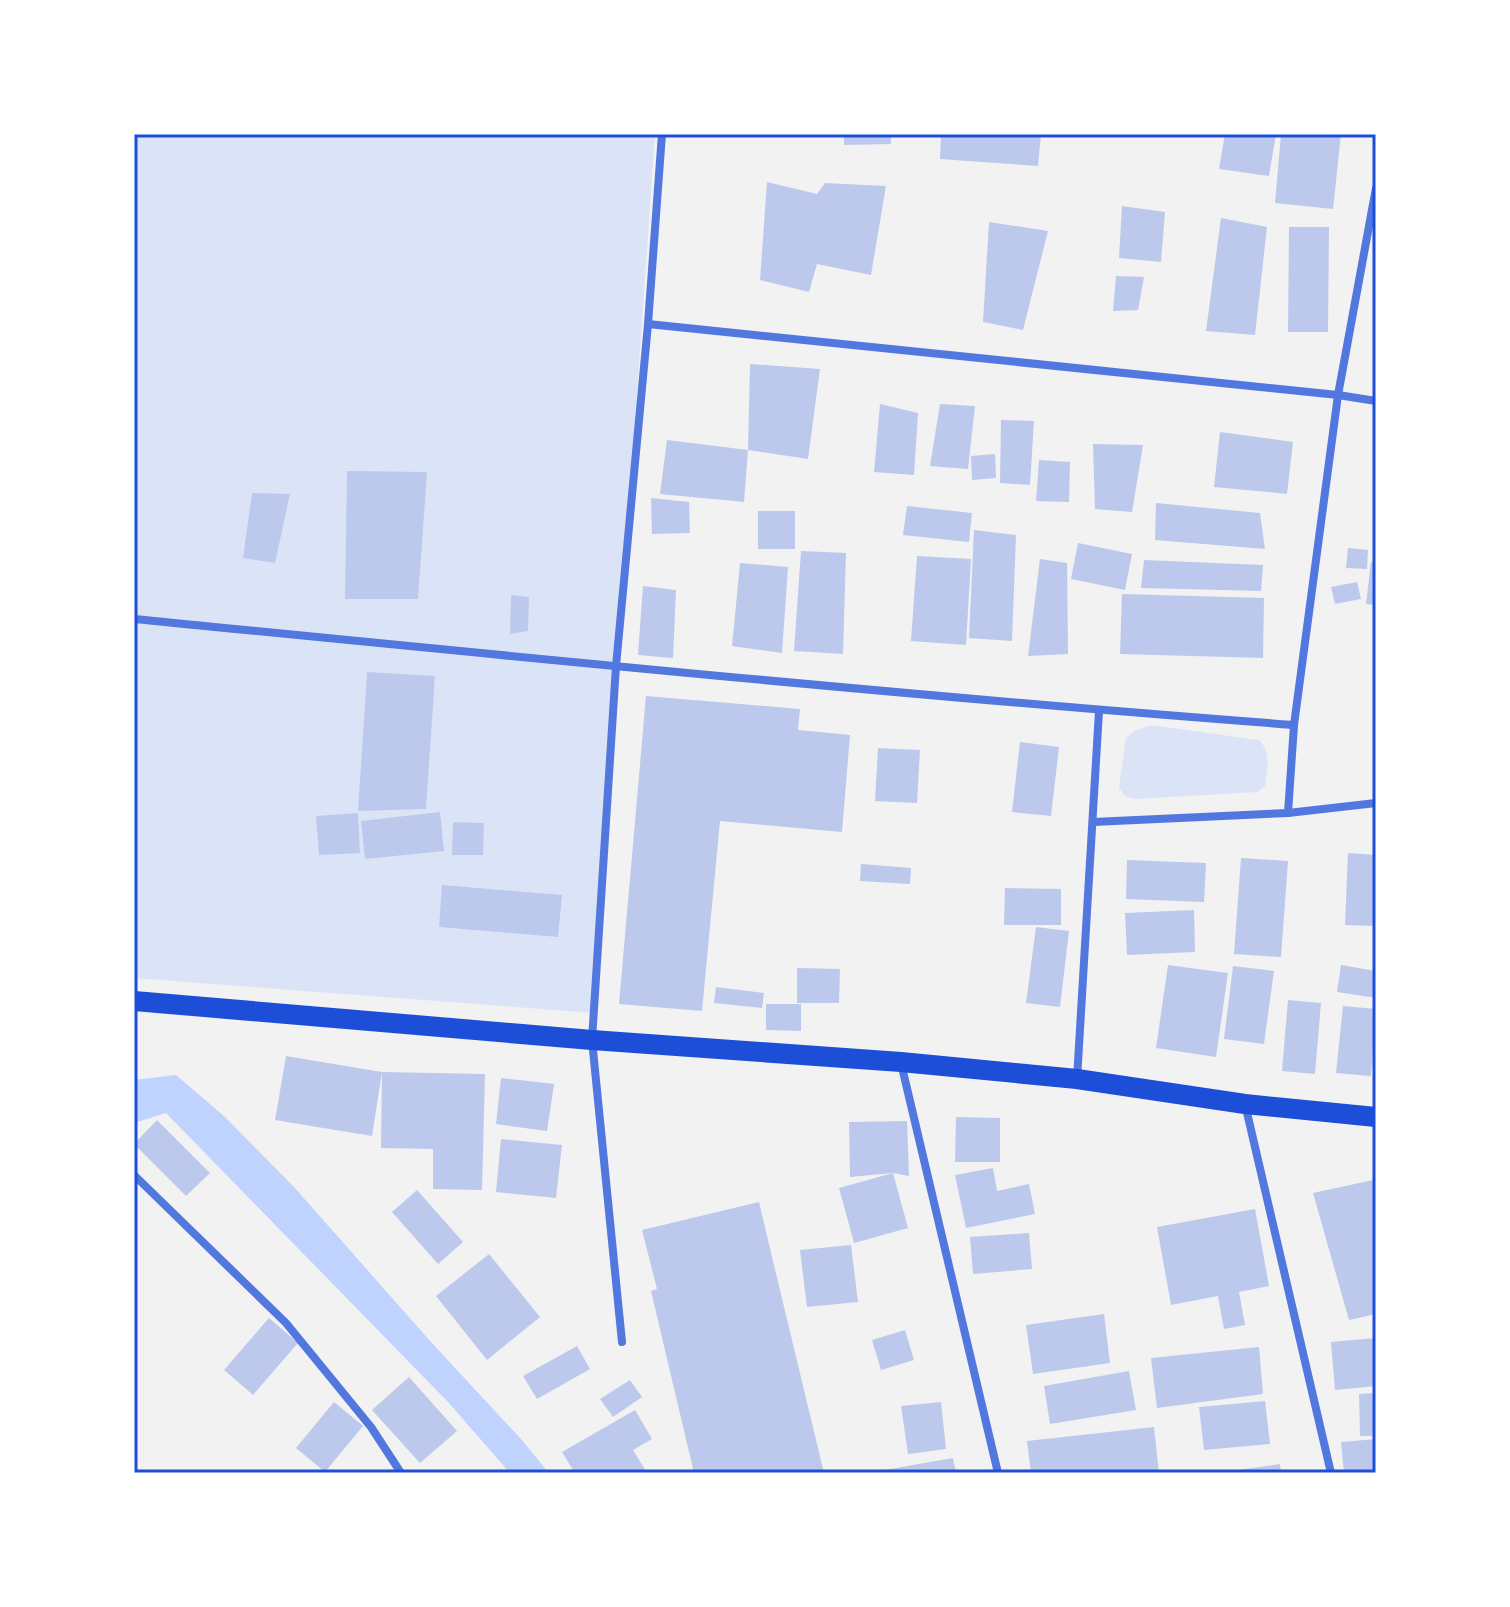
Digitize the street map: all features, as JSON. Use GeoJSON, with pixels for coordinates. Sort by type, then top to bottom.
{"type":"FeatureCollection","features":[{"type":"Feature","properties":{"kind":"main road"},"geometry":{"type":"LineString","coordinates":[[134,1001],[592,1040],[901,1062],[1077,1079],[1245,1104],[1376,1117]]}},
{"type":"Feature","properties":{"kind":"street"},"geometry":{"type":"LineString","coordinates":[[622,1342],[592,1040],[616,666],[648,324],[662,134]]}},
{"type":"Feature","properties":{"kind":"street"},"geometry":{"type":"LineString","coordinates":[[1288,813],[1294,725],[1338,395],[1376,188]]}},
{"type":"Feature","properties":{"kind":"street"},"geometry":{"type":"LineString","coordinates":[[648,324],[1376,401]]}},
{"type":"Feature","properties":{"kind":"street"},"geometry":{"type":"LineString","coordinates":[[134,619],[1099,711],[1294,725]]}},
{"type":"Feature","properties":{"kind":"street"},"geometry":{"type":"LineString","coordinates":[[1077,1079],[1099,711]]}},
{"type":"Feature","properties":{"kind":"street"},"geometry":{"type":"LineString","coordinates":[[1093,822],[1288,813],[1376,803]]}},
{"type":"Feature","properties":{"kind":"street"},"geometry":{"type":"LineString","coordinates":[[901,1062],[998,1473]]}},
{"type":"Feature","properties":{"kind":"street"},"geometry":{"type":"LineString","coordinates":[[1245,1104],[1331,1473]]}},
{"type":"Feature","properties":{"kind":"street"},"geometry":{"type":"LineString","coordinates":[[134,1175],[286,1323],[371,1427],[401,1473]]}},
{"type":"Feature","properties":{"kind":"shaded area"},"geometry":{"type":"Polygon","coordinates":[[[134,134],[655,134],[594,1013],[134,978],[134,134]]]}},
{"type":"Feature","properties":{"kind":"shaded area"},"geometry":{"type":"Polygon","coordinates":[[[1151,725],[1259,740],[1267,756],[1265,786],[1258,792],[1135,799],[1125,796],[1119,788],[1126,738],[1134,731],[1151,725]]]}},
{"type":"Feature","properties":{"kind":"water"},"geometry":{"type":"Polygon","coordinates":[[[176,1075],[225,1117],[294,1187],[549,1473],[510,1473],[448,1402],[166,1113],[134,1123],[134,1080],[176,1075]]]}},
{"type":"Feature","properties":{"kind":"building"},"geometry":{"type":"Polygon","coordinates":[[[844,134],[891,134],[891,144],[844,145],[844,134]]]}},
{"type":"Feature","properties":{"kind":"building"},"geometry":{"type":"Polygon","coordinates":[[[941,134],[1041,134],[1038,166],[940,159],[941,134]]]}},
{"type":"Feature","properties":{"kind":"building"},"geometry":{"type":"Polygon","coordinates":[[[1225,134],[1276,134],[1269,176],[1219,169],[1225,134]]]}},
{"type":"Feature","properties":{"kind":"building"},"geometry":{"type":"Polygon","coordinates":[[[1281,134],[1341,134],[1333,209],[1275,203],[1281,134]]]}},
{"type":"Feature","properties":{"kind":"building"},"geometry":{"type":"Polygon","coordinates":[[[767,182],[817,194],[825,183],[886,186],[871,275],[817,264],[809,292],[760,280],[767,182]]]}},
{"type":"Feature","properties":{"kind":"building"},"geometry":{"type":"Polygon","coordinates":[[[1122,206],[1165,212],[1161,262],[1119,258],[1122,206]]]}},
{"type":"Feature","properties":{"kind":"building"},"geometry":{"type":"Polygon","coordinates":[[[1221,218],[1267,227],[1255,335],[1206,331],[1221,218]]]}},
{"type":"Feature","properties":{"kind":"building"},"geometry":{"type":"Polygon","coordinates":[[[989,222],[1048,231],[1023,330],[983,322],[989,222]]]}},
{"type":"Feature","properties":{"kind":"building"},"geometry":{"type":"Polygon","coordinates":[[[1289,227],[1329,227],[1328,332],[1288,332],[1289,227]]]}},
{"type":"Feature","properties":{"kind":"building"},"geometry":{"type":"Polygon","coordinates":[[[1116,276],[1144,277],[1138,310],[1113,311],[1116,276]]]}},
{"type":"Feature","properties":{"kind":"building"},"geometry":{"type":"Polygon","coordinates":[[[750,364],[820,369],[808,459],[748,450],[750,364]]]}},
{"type":"Feature","properties":{"kind":"building"},"geometry":{"type":"Polygon","coordinates":[[[880,404],[918,413],[914,475],[874,472],[880,404]]]}},
{"type":"Feature","properties":{"kind":"building"},"geometry":{"type":"Polygon","coordinates":[[[940,404],[975,406],[968,469],[930,466],[940,404]]]}},
{"type":"Feature","properties":{"kind":"building"},"geometry":{"type":"Polygon","coordinates":[[[1001,420],[1034,421],[1030,485],[1000,483],[1001,420]]]}},
{"type":"Feature","properties":{"kind":"building"},"geometry":{"type":"Polygon","coordinates":[[[1220,432],[1293,442],[1287,494],[1214,487],[1220,432]]]}},
{"type":"Feature","properties":{"kind":"building"},"geometry":{"type":"Polygon","coordinates":[[[667,440],[748,450],[744,502],[660,494],[667,440]]]}},
{"type":"Feature","properties":{"kind":"building"},"geometry":{"type":"Polygon","coordinates":[[[1093,444],[1143,445],[1132,512],[1095,509],[1093,444]]]}},
{"type":"Feature","properties":{"kind":"building"},"geometry":{"type":"Polygon","coordinates":[[[995,454],[996,478],[972,480],[971,456],[995,454]]]}},
{"type":"Feature","properties":{"kind":"building"},"geometry":{"type":"Polygon","coordinates":[[[1039,460],[1070,462],[1069,502],[1036,501],[1039,460]]]}},
{"type":"Feature","properties":{"kind":"building"},"geometry":{"type":"Polygon","coordinates":[[[347,471],[427,472],[418,599],[345,599],[347,471]]]}},
{"type":"Feature","properties":{"kind":"building"},"geometry":{"type":"Polygon","coordinates":[[[252,493],[290,494],[275,563],[243,558],[252,493]]]}},
{"type":"Feature","properties":{"kind":"building"},"geometry":{"type":"Polygon","coordinates":[[[651,498],[689,502],[690,533],[652,534],[651,498]]]}},
{"type":"Feature","properties":{"kind":"building"},"geometry":{"type":"Polygon","coordinates":[[[1156,503],[1260,513],[1265,549],[1155,540],[1156,503]]]}},
{"type":"Feature","properties":{"kind":"building"},"geometry":{"type":"Polygon","coordinates":[[[907,506],[972,513],[969,542],[903,535],[907,506]]]}},
{"type":"Feature","properties":{"kind":"building"},"geometry":{"type":"Polygon","coordinates":[[[758,511],[795,511],[795,549],[758,549],[758,511]]]}},
{"type":"Feature","properties":{"kind":"building"},"geometry":{"type":"Polygon","coordinates":[[[974,530],[1016,535],[1012,641],[969,638],[974,530]]]}},
{"type":"Feature","properties":{"kind":"building"},"geometry":{"type":"Polygon","coordinates":[[[1078,543],[1132,554],[1125,590],[1071,579],[1078,543]]]}},
{"type":"Feature","properties":{"kind":"building"},"geometry":{"type":"Polygon","coordinates":[[[1348,548],[1368,550],[1367,569],[1346,568],[1348,548]]]}},
{"type":"Feature","properties":{"kind":"building"},"geometry":{"type":"Polygon","coordinates":[[[801,551],[846,553],[843,654],[794,651],[801,551]]]}},
{"type":"Feature","properties":{"kind":"building"},"geometry":{"type":"Polygon","coordinates":[[[917,556],[971,559],[966,645],[911,641],[917,556]]]}},
{"type":"Feature","properties":{"kind":"building"},"geometry":{"type":"Polygon","coordinates":[[[1040,559],[1067,563],[1068,654],[1028,656],[1040,559]]]}},
{"type":"Feature","properties":{"kind":"building"},"geometry":{"type":"Polygon","coordinates":[[[1144,560],[1263,565],[1261,591],[1141,588],[1144,560]]]}},
{"type":"Feature","properties":{"kind":"building"},"geometry":{"type":"Polygon","coordinates":[[[1371,562],[1376,563],[1376,605],[1366,604],[1371,562]]]}},
{"type":"Feature","properties":{"kind":"building"},"geometry":{"type":"Polygon","coordinates":[[[740,563],[788,567],[782,653],[732,646],[740,563]]]}},
{"type":"Feature","properties":{"kind":"building"},"geometry":{"type":"Polygon","coordinates":[[[1357,582],[1361,599],[1335,604],[1331,587],[1357,582]]]}},
{"type":"Feature","properties":{"kind":"building"},"geometry":{"type":"Polygon","coordinates":[[[643,586],[676,590],[673,658],[638,655],[643,586]]]}},
{"type":"Feature","properties":{"kind":"building"},"geometry":{"type":"Polygon","coordinates":[[[1122,594],[1264,598],[1263,658],[1120,654],[1122,594]]]}},
{"type":"Feature","properties":{"kind":"building"},"geometry":{"type":"Polygon","coordinates":[[[511,595],[529,597],[528,631],[510,634],[511,595]]]}},
{"type":"Feature","properties":{"kind":"building"},"geometry":{"type":"Polygon","coordinates":[[[367,672],[435,676],[426,809],[358,811],[367,672]]]}},
{"type":"Feature","properties":{"kind":"building"},"geometry":{"type":"Polygon","coordinates":[[[646,696],[800,709],[798,730],[850,735],[842,832],[720,821],[702,1011],[619,1004],[646,696]]]}},
{"type":"Feature","properties":{"kind":"building"},"geometry":{"type":"Polygon","coordinates":[[[1020,742],[1059,747],[1051,816],[1012,812],[1020,742]]]}},
{"type":"Feature","properties":{"kind":"building"},"geometry":{"type":"Polygon","coordinates":[[[878,748],[920,750],[917,803],[875,801],[878,748]]]}},
{"type":"Feature","properties":{"kind":"building"},"geometry":{"type":"Polygon","coordinates":[[[440,812],[444,851],[365,859],[361,821],[440,812]]]}},
{"type":"Feature","properties":{"kind":"building"},"geometry":{"type":"Polygon","coordinates":[[[358,813],[360,853],[319,855],[316,816],[358,813]]]}},
{"type":"Feature","properties":{"kind":"building"},"geometry":{"type":"Polygon","coordinates":[[[453,822],[484,823],[483,855],[452,855],[453,822]]]}},
{"type":"Feature","properties":{"kind":"building"},"geometry":{"type":"Polygon","coordinates":[[[1348,853],[1376,855],[1376,926],[1345,925],[1348,853]]]}},
{"type":"Feature","properties":{"kind":"building"},"geometry":{"type":"Polygon","coordinates":[[[1241,858],[1288,861],[1281,957],[1234,954],[1241,858]]]}},
{"type":"Feature","properties":{"kind":"building"},"geometry":{"type":"Polygon","coordinates":[[[1127,860],[1206,863],[1204,902],[1126,899],[1127,860]]]}},
{"type":"Feature","properties":{"kind":"building"},"geometry":{"type":"Polygon","coordinates":[[[861,864],[911,868],[910,884],[860,881],[861,864]]]}},
{"type":"Feature","properties":{"kind":"building"},"geometry":{"type":"Polygon","coordinates":[[[442,885],[562,895],[558,937],[439,927],[442,885]]]}},
{"type":"Feature","properties":{"kind":"building"},"geometry":{"type":"Polygon","coordinates":[[[1005,888],[1061,889],[1061,925],[1004,925],[1005,888]]]}},
{"type":"Feature","properties":{"kind":"building"},"geometry":{"type":"Polygon","coordinates":[[[1194,910],[1195,952],[1127,955],[1125,913],[1194,910]]]}},
{"type":"Feature","properties":{"kind":"building"},"geometry":{"type":"Polygon","coordinates":[[[1036,927],[1069,931],[1060,1007],[1026,1003],[1036,927]]]}},
{"type":"Feature","properties":{"kind":"building"},"geometry":{"type":"Polygon","coordinates":[[[1168,965],[1228,973],[1216,1057],[1156,1048],[1168,965]]]}},
{"type":"Feature","properties":{"kind":"building"},"geometry":{"type":"Polygon","coordinates":[[[1341,965],[1376,971],[1376,998],[1337,992],[1341,965]]]}},
{"type":"Feature","properties":{"kind":"building"},"geometry":{"type":"Polygon","coordinates":[[[1233,966],[1274,971],[1264,1044],[1224,1039],[1233,966]]]}},
{"type":"Feature","properties":{"kind":"building"},"geometry":{"type":"Polygon","coordinates":[[[797,968],[840,969],[839,1003],[797,1003],[797,968]]]}},
{"type":"Feature","properties":{"kind":"building"},"geometry":{"type":"Polygon","coordinates":[[[716,987],[764,993],[762,1008],[714,1003],[716,987]]]}},
{"type":"Feature","properties":{"kind":"building"},"geometry":{"type":"Polygon","coordinates":[[[1288,1000],[1321,1003],[1315,1074],[1282,1071],[1288,1000]]]}},
{"type":"Feature","properties":{"kind":"building"},"geometry":{"type":"Polygon","coordinates":[[[766,1004],[801,1004],[801,1031],[766,1030],[766,1004]]]}},
{"type":"Feature","properties":{"kind":"building"},"geometry":{"type":"Polygon","coordinates":[[[1343,1006],[1376,1009],[1371,1076],[1336,1073],[1343,1006]]]}},
{"type":"Feature","properties":{"kind":"building"},"geometry":{"type":"Polygon","coordinates":[[[286,1056],[382,1072],[372,1136],[275,1120],[286,1056]]]}},
{"type":"Feature","properties":{"kind":"building"},"geometry":{"type":"Polygon","coordinates":[[[382,1072],[485,1074],[482,1190],[433,1189],[433,1149],[381,1148],[382,1072]]]}},
{"type":"Feature","properties":{"kind":"building"},"geometry":{"type":"Polygon","coordinates":[[[501,1078],[554,1084],[547,1131],[496,1124],[501,1078]]]}},
{"type":"Feature","properties":{"kind":"building"},"geometry":{"type":"Polygon","coordinates":[[[956,1117],[1000,1118],[1000,1162],[955,1162],[956,1117]]]}},
{"type":"Feature","properties":{"kind":"building"},"geometry":{"type":"Polygon","coordinates":[[[157,1120],[210,1173],[186,1196],[134,1144],[157,1120]]]}},
{"type":"Feature","properties":{"kind":"building"},"geometry":{"type":"Polygon","coordinates":[[[907,1121],[909,1176],[893,1173],[850,1177],[849,1122],[907,1121]]]}},
{"type":"Feature","properties":{"kind":"building"},"geometry":{"type":"Polygon","coordinates":[[[501,1139],[562,1145],[556,1198],[496,1192],[501,1139]]]}},
{"type":"Feature","properties":{"kind":"building"},"geometry":{"type":"Polygon","coordinates":[[[993,1168],[997,1191],[1029,1184],[1035,1214],[966,1228],[955,1175],[993,1168]]]}},
{"type":"Feature","properties":{"kind":"building"},"geometry":{"type":"Polygon","coordinates":[[[893,1173],[908,1228],[854,1243],[839,1188],[893,1173]]]}},
{"type":"Feature","properties":{"kind":"building"},"geometry":{"type":"Polygon","coordinates":[[[1373,1180],[1376,1194],[1376,1314],[1349,1320],[1313,1193],[1373,1180]]]}},
{"type":"Feature","properties":{"kind":"building"},"geometry":{"type":"Polygon","coordinates":[[[417,1190],[463,1242],[438,1264],[392,1212],[417,1190]]]}},
{"type":"Feature","properties":{"kind":"building"},"geometry":{"type":"Polygon","coordinates":[[[759,1202],[824,1473],[694,1473],[651,1291],[657,1289],[642,1230],[759,1202]]]}},
{"type":"Feature","properties":{"kind":"building"},"geometry":{"type":"Polygon","coordinates":[[[1255,1209],[1269,1286],[1239,1292],[1245,1325],[1224,1329],[1218,1296],[1171,1305],[1157,1227],[1255,1209]]]}},
{"type":"Feature","properties":{"kind":"building"},"geometry":{"type":"Polygon","coordinates":[[[1029,1233],[1032,1269],[973,1274],[970,1237],[1029,1233]]]}},
{"type":"Feature","properties":{"kind":"building"},"geometry":{"type":"Polygon","coordinates":[[[851,1245],[858,1302],[807,1307],[800,1250],[851,1245]]]}},
{"type":"Feature","properties":{"kind":"building"},"geometry":{"type":"Polygon","coordinates":[[[489,1254],[540,1317],[487,1360],[436,1296],[489,1254]]]}},
{"type":"Feature","properties":{"kind":"building"},"geometry":{"type":"Polygon","coordinates":[[[1104,1314],[1110,1363],[1033,1374],[1026,1325],[1104,1314]]]}},
{"type":"Feature","properties":{"kind":"building"},"geometry":{"type":"Polygon","coordinates":[[[269,1318],[298,1343],[253,1395],[224,1370],[269,1318]]]}},
{"type":"Feature","properties":{"kind":"building"},"geometry":{"type":"Polygon","coordinates":[[[905,1330],[914,1360],[881,1370],[872,1340],[905,1330]]]}},
{"type":"Feature","properties":{"kind":"building"},"geometry":{"type":"Polygon","coordinates":[[[1376,1338],[1376,1386],[1335,1390],[1331,1342],[1376,1338]]]}},
{"type":"Feature","properties":{"kind":"building"},"geometry":{"type":"Polygon","coordinates":[[[577,1346],[590,1369],[537,1399],[523,1376],[577,1346]]]}},
{"type":"Feature","properties":{"kind":"building"},"geometry":{"type":"Polygon","coordinates":[[[1259,1347],[1263,1394],[1157,1408],[1151,1358],[1259,1347]]]}},
{"type":"Feature","properties":{"kind":"building"},"geometry":{"type":"Polygon","coordinates":[[[1129,1371],[1136,1410],[1050,1424],[1044,1386],[1129,1371]]]}},
{"type":"Feature","properties":{"kind":"building"},"geometry":{"type":"Polygon","coordinates":[[[409,1377],[457,1431],[420,1463],[372,1410],[409,1377]]]}},
{"type":"Feature","properties":{"kind":"building"},"geometry":{"type":"Polygon","coordinates":[[[630,1380],[642,1397],[613,1417],[600,1399],[630,1380]]]}},
{"type":"Feature","properties":{"kind":"building"},"geometry":{"type":"Polygon","coordinates":[[[1376,1393],[1376,1436],[1360,1436],[1359,1394],[1376,1393]]]}},
{"type":"Feature","properties":{"kind":"building"},"geometry":{"type":"Polygon","coordinates":[[[1265,1401],[1270,1444],[1204,1450],[1199,1407],[1265,1401]]]}},
{"type":"Feature","properties":{"kind":"building"},"geometry":{"type":"Polygon","coordinates":[[[334,1402],[363,1426],[325,1472],[296,1448],[334,1402]]]}},
{"type":"Feature","properties":{"kind":"building"},"geometry":{"type":"Polygon","coordinates":[[[941,1402],[946,1449],[908,1454],[901,1406],[941,1402]]]}},
{"type":"Feature","properties":{"kind":"building"},"geometry":{"type":"Polygon","coordinates":[[[635,1410],[652,1439],[633,1450],[647,1473],[575,1473],[562,1452],[635,1410]]]}},
{"type":"Feature","properties":{"kind":"building"},"geometry":{"type":"Polygon","coordinates":[[[1154,1427],[1159,1473],[1031,1473],[1027,1441],[1154,1427]]]}},
{"type":"Feature","properties":{"kind":"building"},"geometry":{"type":"Polygon","coordinates":[[[1376,1439],[1376,1473],[1344,1473],[1341,1442],[1376,1439]]]}},
{"type":"Feature","properties":{"kind":"building"},"geometry":{"type":"Polygon","coordinates":[[[953,1458],[956,1473],[879,1473],[879,1471],[953,1458]]]}},
{"type":"Feature","properties":{"kind":"building"},"geometry":{"type":"Polygon","coordinates":[[[1280,1464],[1281,1473],[1231,1473],[1231,1471],[1280,1464]]]}}]}
